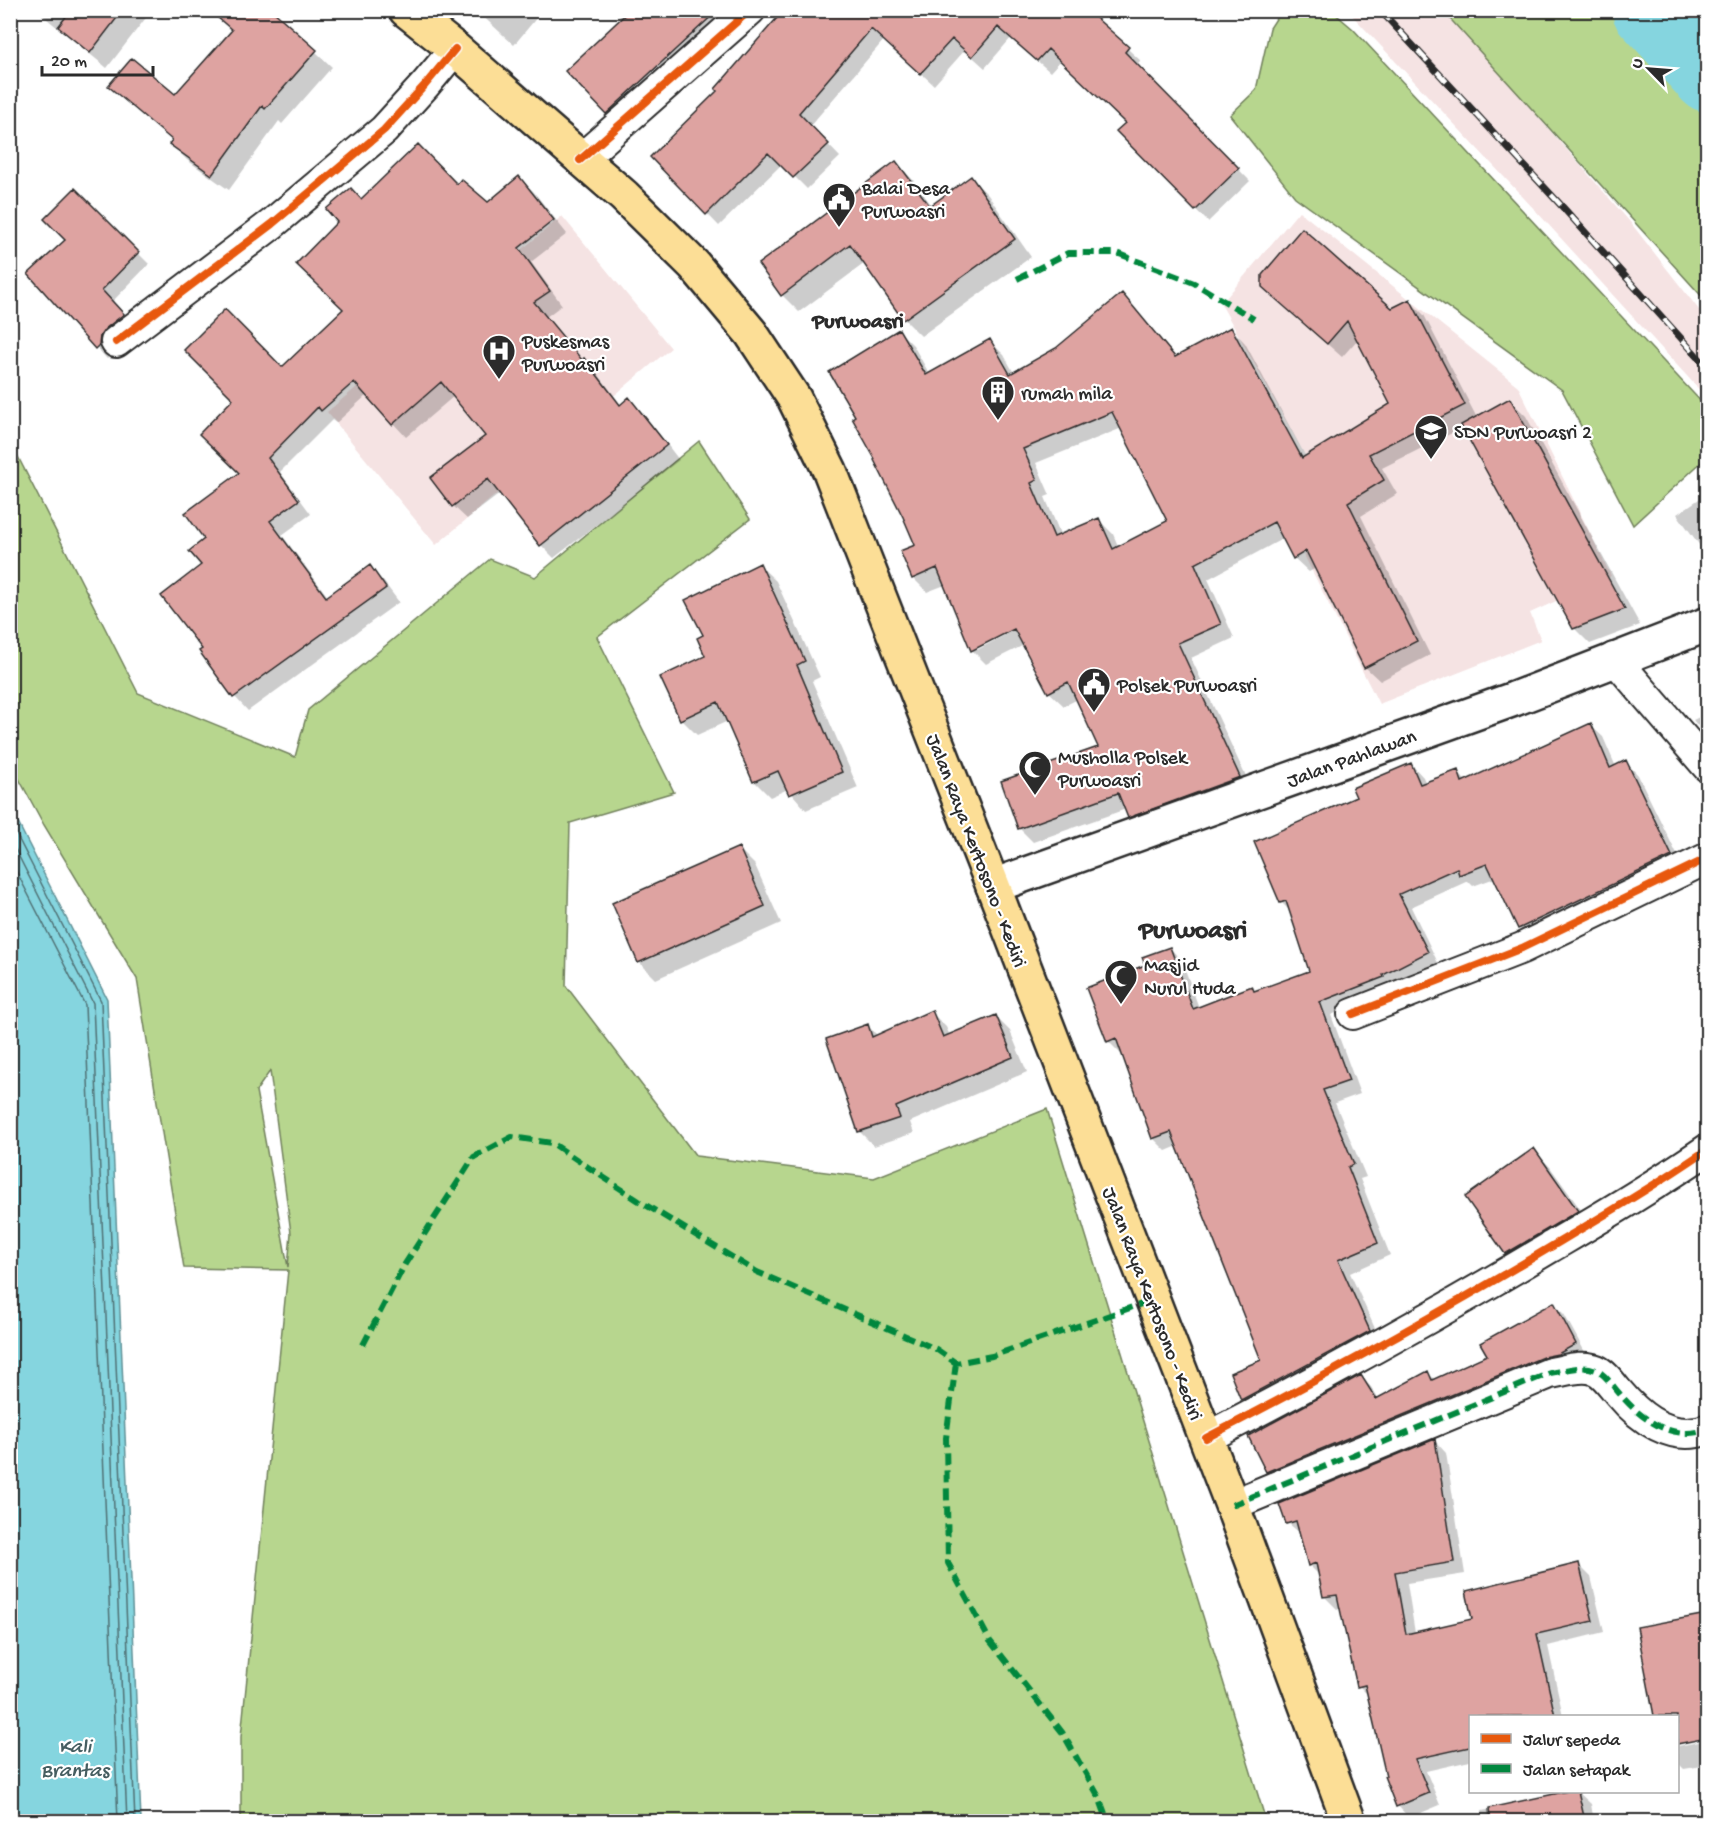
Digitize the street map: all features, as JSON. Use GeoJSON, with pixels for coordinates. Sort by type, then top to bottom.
{"type":"FeatureCollection","features":[{"type":"Feature","properties":{"kind":"highway","name":"Jalan Raya Kertosono - Kediri"},"geometry":{"type":"LineString","coordinates":[[406,10],[455,49],[624,196],[694,265],[751,333],[794,398],[830,471],[993,886],[1232,1505],[1349,1821]]}},
{"type":"Feature","properties":{"kind":"main road","name":"Jalan Pahlawan"},"geometry":{"type":"LineString","coordinates":[[993,886],[1514,699],[1614,658],[1707,624]]}},
{"type":"Feature","properties":{"kind":"street"},"geometry":{"type":"LineString","coordinates":[[580,160],[750,10]]}},
{"type":"Feature","properties":{"kind":"street"},"geometry":{"type":"LineString","coordinates":[[116,342],[272,224],[384,130],[455,49]]}},
{"type":"Feature","properties":{"kind":"street"},"geometry":{"type":"LineString","coordinates":[[1614,658],[1707,767]]}},
{"type":"Feature","properties":{"kind":"street"},"geometry":{"type":"LineString","coordinates":[[1353,1014],[1522,948],[1707,858]]}},
{"type":"Feature","properties":{"kind":"street"},"geometry":{"type":"LineString","coordinates":[[1206,1438],[1330,1374],[1506,1274],[1664,1180],[1707,1149]]}},
{"type":"Feature","properties":{"kind":"street"},"geometry":{"type":"LineString","coordinates":[[1232,1505],[1550,1373],[1579,1368],[1597,1370],[1647,1421],[1668,1430],[1701,1431],[1707,1429]]}},
{"type":"Feature","properties":{"kind":"shaded area"},"geometry":{"type":"Polygon","coordinates":[[[1348,11],[1442,11],[1630,222],[1707,320],[1707,398],[1536,211],[1348,11]]]}},
{"type":"Feature","properties":{"kind":"shaded area","name":"SDN Purwoasri 2"},"geometry":{"type":"Polygon","coordinates":[[[1299,211],[1518,386],[1611,576],[1530,613],[1541,640],[1379,704],[1304,555],[1349,534],[1221,304],[1299,211]]]}},
{"type":"Feature","properties":{"kind":"shaded area","name":"Puskesmas Purwoasri"},"geometry":{"type":"Polygon","coordinates":[[[562,216],[671,348],[436,545],[327,412],[562,216]]]}},
{"type":"Feature","properties":{"kind":"green space"},"geometry":{"type":"Polygon","coordinates":[[[1281,11],[1332,11],[1353,29],[1707,408],[1707,457],[1633,525],[1562,390],[1295,197],[1230,115],[1256,90],[1270,28],[1281,11]]]}},
{"type":"Feature","properties":{"kind":"green space"},"geometry":{"type":"Polygon","coordinates":[[[1443,11],[1610,11],[1707,111],[1707,302],[1443,11]]]}},
{"type":"Feature","properties":{"kind":"green space"},"geometry":{"type":"Polygon","coordinates":[[[699,441],[750,519],[597,637],[674,792],[570,823],[566,986],[696,1156],[874,1178],[1047,1109],[1266,1821],[241,1821],[241,1737],[288,1270],[184,1268],[137,979],[44,825],[11,764],[11,443],[138,693],[295,757],[308,710],[490,559],[535,577],[699,441]],[[270,1071],[256,1091],[288,1267],[291,1233],[270,1071]]]}},
{"type":"Feature","properties":{"kind":"water","name":"Kali Brantas"},"geometry":{"type":"Polygon","coordinates":[[[11,809],[107,999],[141,1821],[11,1821],[11,809]]]}},
{"type":"Feature","properties":{"kind":"building"},"geometry":{"type":"Polygon","coordinates":[[[71,10],[123,10],[90,53],[58,27],[71,10]]]}},
{"type":"Feature","properties":{"kind":"building"},"geometry":{"type":"Polygon","coordinates":[[[209,10],[273,11],[317,50],[265,109],[262,106],[212,175],[169,144],[172,140],[108,86],[132,58],[175,94],[232,30],[209,10]]]}},
{"type":"Feature","properties":{"kind":"building"},"geometry":{"type":"Polygon","coordinates":[[[630,10],[718,10],[606,114],[565,71],[630,10]]]}},
{"type":"Feature","properties":{"kind":"building"},"geometry":{"type":"Polygon","coordinates":[[[784,10],[1087,10],[1129,47],[1125,52],[1239,168],[1195,211],[1116,131],[1125,123],[1048,49],[1037,61],[998,27],[972,57],[952,39],[920,74],[871,29],[799,113],[829,144],[793,178],[768,153],[706,215],[650,157],[717,91],[715,89],[784,10]]]}},
{"type":"Feature","properties":{"kind":"building"},"geometry":{"type":"Polygon","coordinates":[[[418,144],[457,184],[461,179],[488,202],[519,176],[554,220],[519,248],[550,291],[534,302],[582,360],[584,358],[620,405],[629,397],[667,445],[540,546],[488,479],[452,507],[430,478],[485,436],[441,382],[392,425],[354,382],[321,411],[318,407],[268,458],[299,500],[270,521],[326,597],[370,565],[386,588],[233,698],[199,651],[202,649],[161,596],[201,565],[189,551],[204,539],[185,513],[239,473],[199,434],[233,399],[184,350],[225,309],[282,367],[343,309],[296,264],[337,222],[326,209],[351,188],[361,199],[418,144]]]}},
{"type":"Feature","properties":{"kind":"building"},"geometry":{"type":"Polygon","coordinates":[[[896,161],[930,206],[971,176],[1015,239],[903,320],[850,244],[781,296],[758,264],[896,161]]]}},
{"type":"Feature","properties":{"kind":"building"},"geometry":{"type":"Polygon","coordinates":[[[75,188],[139,252],[102,290],[124,314],[105,329],[95,349],[28,274],[65,240],[44,219],[75,188]]]}},
{"type":"Feature","properties":{"kind":"building"},"geometry":{"type":"Polygon","coordinates":[[[1302,228],[1392,308],[1410,299],[1465,405],[1369,454],[1384,480],[1348,502],[1417,641],[1364,668],[1306,551],[1293,559],[1274,522],[1195,564],[1221,624],[1178,643],[1240,777],[1128,818],[1118,793],[1018,829],[1001,781],[1098,747],[1068,682],[1048,693],[1014,629],[971,651],[937,568],[912,579],[900,551],[915,545],[875,459],[852,418],[855,416],[829,372],[899,329],[926,375],[990,339],[1010,374],[1056,348],[1122,293],[1175,357],[1231,327],[1302,458],[1390,404],[1347,321],[1327,344],[1262,287],[1262,275],[1302,228]],[[1112,412],[1023,449],[1037,480],[1031,483],[1054,537],[1099,518],[1113,549],[1167,521],[1112,412]]]}},
{"type":"Feature","properties":{"kind":"building"},"geometry":{"type":"Polygon","coordinates":[[[1510,398],[1625,609],[1573,629],[1461,425],[1510,398]]]}},
{"type":"Feature","properties":{"kind":"building"},"geometry":{"type":"Polygon","coordinates":[[[760,563],[805,661],[797,665],[842,772],[789,795],[778,771],[753,782],[718,702],[680,720],[660,677],[705,656],[697,638],[703,635],[685,600],[760,563]]]}},
{"type":"Feature","properties":{"kind":"building"},"geometry":{"type":"Polygon","coordinates":[[[1591,723],[1610,768],[1626,760],[1672,856],[1518,929],[1487,864],[1459,875],[1457,868],[1399,894],[1428,952],[1383,975],[1384,977],[1320,1002],[1349,1081],[1323,1090],[1354,1164],[1348,1167],[1378,1243],[1338,1260],[1370,1331],[1241,1400],[1230,1373],[1261,1360],[1171,1132],[1152,1139],[1116,1038],[1107,1042],[1086,988],[1145,965],[1142,957],[1170,947],[1193,1009],[1252,986],[1254,991],[1309,971],[1286,901],[1280,903],[1254,842],[1356,797],[1352,788],[1411,763],[1420,784],[1458,770],[1462,782],[1591,723]]]}},
{"type":"Feature","properties":{"kind":"building"},"geometry":{"type":"Polygon","coordinates":[[[739,847],[765,906],[638,963],[612,903],[739,847]]]}},
{"type":"Feature","properties":{"kind":"building"},"geometry":{"type":"Polygon","coordinates":[[[932,1010],[943,1037],[996,1015],[1013,1057],[896,1107],[900,1118],[858,1132],[826,1039],[868,1024],[872,1037],[932,1010]]]}},
{"type":"Feature","properties":{"kind":"building"},"geometry":{"type":"Polygon","coordinates":[[[1534,1148],[1578,1211],[1505,1254],[1465,1197],[1534,1148]]]}},
{"type":"Feature","properties":{"kind":"building"},"geometry":{"type":"Polygon","coordinates":[[[1554,1302],[1576,1344],[1558,1354],[1543,1357],[1266,1472],[1248,1436],[1361,1375],[1376,1399],[1428,1371],[1432,1380],[1487,1355],[1480,1343],[1554,1302]]]}},
{"type":"Feature","properties":{"kind":"building"},"geometry":{"type":"Polygon","coordinates":[[[1435,1439],[1454,1562],[1395,1572],[1406,1634],[1472,1619],[1466,1591],[1579,1563],[1593,1621],[1537,1634],[1555,1715],[1469,1715],[1469,1747],[1415,1759],[1429,1793],[1396,1807],[1384,1776],[1386,1776],[1365,1685],[1357,1687],[1337,1595],[1323,1597],[1316,1563],[1308,1566],[1296,1521],[1286,1524],[1279,1504],[1435,1439]]]}},
{"type":"Feature","properties":{"kind":"building"},"geometry":{"type":"Polygon","coordinates":[[[1707,1614],[1707,1738],[1679,1744],[1679,1715],[1654,1715],[1637,1627],[1707,1614]]]}},
{"type":"Feature","properties":{"kind":"building"},"geometry":{"type":"Polygon","coordinates":[[[1559,1793],[1578,1793],[1585,1821],[1490,1821],[1489,1808],[1559,1793]]]}},
{"type":"Feature","properties":{"kind":"waterway"},"geometry":{"type":"LineString","coordinates":[[1646,10],[1708,78]]}},
{"type":"Feature","properties":{"kind":"railway"},"geometry":{"type":"LineString","coordinates":[[1380,10],[1708,368]]}},
{"type":"Feature","properties":{"kind":"marked path"},"geometry":{"type":"LineString","coordinates":[[1017,279],[1068,253],[1117,253],[1194,283],[1254,319]]}},
{"type":"Feature","properties":{"kind":"marked path"},"geometry":{"type":"LineString","coordinates":[[363,1345],[405,1264],[474,1157],[512,1137],[552,1143],[639,1201],[757,1272],[936,1349],[956,1363],[992,1356],[1153,1300]]}},
{"type":"Feature","properties":{"kind":"marked path"},"geometry":{"type":"LineString","coordinates":[[956,1363],[946,1438],[948,1563],[990,1641],[1062,1732],[1099,1797],[1108,1822]]}},
{"type":"Feature","properties":{"kind":"marked path"},"geometry":{"type":"LineString","coordinates":[[1232,1505],[1550,1373],[1573,1368],[1591,1368],[1599,1372],[1627,1402],[1658,1426],[1682,1433],[1708,1429]]}},
{"type":"Feature","properties":{"kind":"cycle path"},"geometry":{"type":"LineString","coordinates":[[580,160],[750,10]]}},
{"type":"Feature","properties":{"kind":"cycle path"},"geometry":{"type":"LineString","coordinates":[[116,342],[272,224],[384,130],[455,49]]}},
{"type":"Feature","properties":{"kind":"cycle path"},"geometry":{"type":"LineString","coordinates":[[1353,1014],[1522,948],[1708,858]]}},
{"type":"Feature","properties":{"kind":"cycle path"},"geometry":{"type":"LineString","coordinates":[[1206,1438],[1464,1298],[1629,1200],[1708,1149]]}},
{"type":"Feature","properties":{"kind":"place","name":"Balai Desa Purwoasri"},"geometry":{"type":"Point","coordinates":[839,228]}},
{"type":"Feature","properties":{"kind":"place","name":"Puskesmas Purwoasri"},"geometry":{"type":"Point","coordinates":[499,380]}},
{"type":"Feature","properties":{"kind":"place","name":"rumah mila"},"geometry":{"type":"Point","coordinates":[998,421]}},
{"type":"Feature","properties":{"kind":"place","name":"SDN Purwoasri 2"},"geometry":{"type":"Point","coordinates":[1431,460]}},
{"type":"Feature","properties":{"kind":"place","name":"Polsek Purwoasri"},"geometry":{"type":"Point","coordinates":[1094,713]}},
{"type":"Feature","properties":{"kind":"place","name":"Musholla Polsek Purwoasri"},"geometry":{"type":"Point","coordinates":[1035,796]}},
{"type":"Feature","properties":{"kind":"place","name":"Masjid Nurul Huda"},"geometry":{"type":"Point","coordinates":[1121,1005]}},
{"type":"Feature","properties":{"kind":"district","name":"Purwoasri"},"geometry":{"type":"Point","coordinates":[858,319]}},
{"type":"Feature","properties":{"kind":"district","name":"Purwoasri"},"geometry":{"type":"Point","coordinates":[1193,928]}}]}
